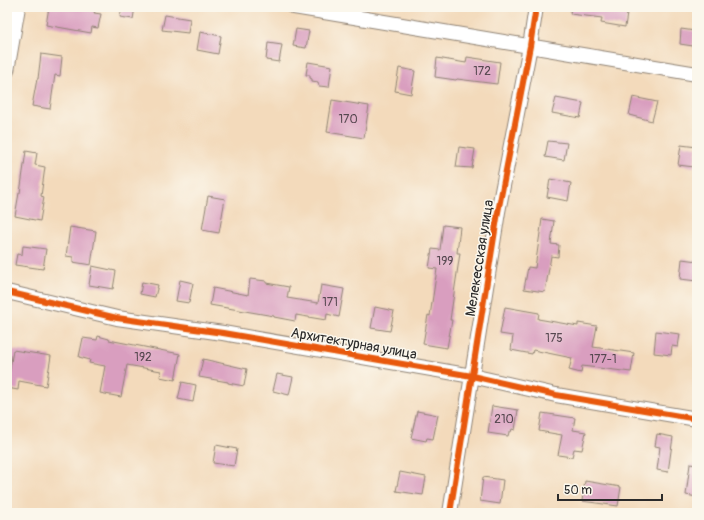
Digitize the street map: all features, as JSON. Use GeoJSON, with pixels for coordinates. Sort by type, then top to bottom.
{"type":"FeatureCollection","features":[{"type":"Feature","properties":{"kind":"street"},"geometry":{"type":"LineString","coordinates":[[7,71],[18,7]]}},
{"type":"Feature","properties":{"kind":"street"},"geometry":{"type":"LineString","coordinates":[[294,7],[697,74]]}},
{"type":"Feature","properties":{"kind":"street","name":"Мелекесская улица"},"geometry":{"type":"LineString","coordinates":[[450,513],[498,212],[530,46],[536,7]]}},
{"type":"Feature","properties":{"kind":"street","name":"Архитектурная улица"},"geometry":{"type":"LineString","coordinates":[[7,292],[117,318],[223,333],[472,376],[556,394],[697,419]]}},
{"type":"Feature","properties":{"kind":"building"},"geometry":{"type":"Polygon","coordinates":[[[49,7],[72,7],[95,11],[94,13],[101,14],[98,28],[92,27],[91,33],[46,25],[49,7]]]}},
{"type":"Feature","properties":{"kind":"building"},"geometry":{"type":"Polygon","coordinates":[[[122,7],[135,7],[133,19],[120,17],[122,7]]]}},
{"type":"Feature","properties":{"kind":"building"},"geometry":{"type":"Polygon","coordinates":[[[571,7],[628,7],[625,27],[601,23],[602,18],[570,14],[571,7]]]}},
{"type":"Feature","properties":{"kind":"building"},"geometry":{"type":"Polygon","coordinates":[[[165,15],[190,19],[188,33],[162,30],[165,15]]]}},
{"type":"Feature","properties":{"kind":"building"},"geometry":{"type":"Polygon","coordinates":[[[296,29],[309,31],[306,48],[293,46],[296,29]]]}},
{"type":"Feature","properties":{"kind":"building"},"geometry":{"type":"Polygon","coordinates":[[[681,29],[695,31],[693,46],[680,44],[681,29]]]}},
{"type":"Feature","properties":{"kind":"building"},"geometry":{"type":"Polygon","coordinates":[[[200,32],[221,36],[218,54],[197,50],[200,32]]]}},
{"type":"Feature","properties":{"kind":"building"},"geometry":{"type":"Polygon","coordinates":[[[268,43],[282,45],[279,62],[266,60],[268,43]]]}},
{"type":"Feature","properties":{"kind":"building"},"geometry":{"type":"Polygon","coordinates":[[[41,54],[62,57],[60,76],[55,75],[50,109],[32,106],[38,79],[41,54]]]}},
{"type":"Feature","properties":{"kind":"building"},"geometry":{"type":"Polygon","coordinates":[[[467,57],[500,62],[497,84],[435,77],[437,58],[466,63],[467,57]]]}},
{"type":"Feature","properties":{"kind":"building"},"geometry":{"type":"Polygon","coordinates":[[[308,62],[332,66],[329,87],[319,86],[318,82],[312,81],[310,75],[306,75],[308,62]]]}},
{"type":"Feature","properties":{"kind":"building"},"geometry":{"type":"Polygon","coordinates":[[[399,68],[415,71],[411,94],[395,91],[399,68]]]}},
{"type":"Feature","properties":{"kind":"building"},"geometry":{"type":"Polygon","coordinates":[[[633,97],[657,102],[652,121],[629,115],[633,97]]]}},
{"type":"Feature","properties":{"kind":"building"},"geometry":{"type":"Polygon","coordinates":[[[556,98],[583,103],[580,118],[552,113],[556,98]]]}},
{"type":"Feature","properties":{"kind":"building"},"geometry":{"type":"Polygon","coordinates":[[[332,100],[369,106],[364,138],[327,132],[332,100]]]}},
{"type":"Feature","properties":{"kind":"building"},"geometry":{"type":"Polygon","coordinates":[[[548,141],[567,143],[564,160],[545,157],[548,141]]]}},
{"type":"Feature","properties":{"kind":"building"},"geometry":{"type":"Polygon","coordinates":[[[681,145],[697,147],[694,167],[678,165],[681,145]]]}},
{"type":"Feature","properties":{"kind":"building"},"geometry":{"type":"Polygon","coordinates":[[[459,147],[475,149],[472,168],[456,167],[459,147]]]}},
{"type":"Feature","properties":{"kind":"building"},"geometry":{"type":"Polygon","coordinates":[[[26,151],[37,153],[35,165],[45,167],[41,196],[44,197],[40,221],[15,216],[26,151]]]}},
{"type":"Feature","properties":{"kind":"building"},"geometry":{"type":"Polygon","coordinates":[[[550,179],[571,183],[568,201],[547,197],[550,179]]]}},
{"type":"Feature","properties":{"kind":"building"},"geometry":{"type":"Polygon","coordinates":[[[208,196],[225,199],[219,233],[202,230],[208,196]]]}},
{"type":"Feature","properties":{"kind":"building"},"geometry":{"type":"Polygon","coordinates":[[[542,219],[554,221],[551,244],[559,245],[558,257],[551,256],[545,292],[524,289],[528,267],[535,268],[542,219]]]}},
{"type":"Feature","properties":{"kind":"building"},"geometry":{"type":"Polygon","coordinates":[[[443,225],[460,227],[457,253],[460,253],[447,348],[423,344],[428,315],[430,316],[437,269],[429,268],[432,249],[440,250],[443,225]]]}},
{"type":"Feature","properties":{"kind":"building"},"geometry":{"type":"Polygon","coordinates":[[[70,227],[96,231],[91,265],[73,262],[73,257],[66,256],[70,227]]]}},
{"type":"Feature","properties":{"kind":"building"},"geometry":{"type":"Polygon","coordinates":[[[23,246],[46,249],[43,269],[15,265],[17,254],[22,255],[23,246]]]}},
{"type":"Feature","properties":{"kind":"building"},"geometry":{"type":"Polygon","coordinates":[[[682,259],[697,261],[697,281],[680,279],[682,259]]]}},
{"type":"Feature","properties":{"kind":"building"},"geometry":{"type":"Polygon","coordinates":[[[92,266],[116,271],[113,289],[89,285],[92,266]]]}},
{"type":"Feature","properties":{"kind":"building"},"geometry":{"type":"Polygon","coordinates":[[[250,279],[266,281],[266,283],[289,287],[287,298],[318,303],[321,285],[344,289],[339,317],[327,314],[326,320],[296,315],[295,321],[210,305],[213,288],[248,295],[250,279]]]}},
{"type":"Feature","properties":{"kind":"building"},"geometry":{"type":"Polygon","coordinates":[[[180,280],[193,283],[189,303],[176,301],[180,280]]]}},
{"type":"Feature","properties":{"kind":"building"},"geometry":{"type":"Polygon","coordinates":[[[142,282],[158,285],[155,297],[140,294],[142,282]]]}},
{"type":"Feature","properties":{"kind":"building"},"geometry":{"type":"Polygon","coordinates":[[[375,307],[394,311],[390,331],[371,328],[375,307]]]}},
{"type":"Feature","properties":{"kind":"building"},"geometry":{"type":"Polygon","coordinates":[[[505,307],[539,313],[538,319],[578,326],[578,323],[597,326],[593,347],[634,353],[631,372],[582,366],[581,373],[569,370],[572,358],[533,350],[532,354],[511,350],[513,336],[500,334],[505,307]]]}},
{"type":"Feature","properties":{"kind":"building"},"geometry":{"type":"Polygon","coordinates":[[[656,331],[680,334],[678,347],[672,346],[671,355],[654,353],[656,331]]]}},
{"type":"Feature","properties":{"kind":"building"},"geometry":{"type":"Polygon","coordinates":[[[98,336],[109,340],[180,354],[175,380],[160,377],[161,371],[127,365],[121,397],[100,393],[105,366],[89,363],[90,360],[79,357],[83,338],[97,340],[98,336]]]}},
{"type":"Feature","properties":{"kind":"building"},"geometry":{"type":"Polygon","coordinates":[[[13,350],[51,356],[46,386],[19,381],[18,390],[7,388],[13,350]]]}},
{"type":"Feature","properties":{"kind":"building"},"geometry":{"type":"Polygon","coordinates":[[[203,359],[247,369],[244,386],[199,377],[203,359]]]}},
{"type":"Feature","properties":{"kind":"building"},"geometry":{"type":"Polygon","coordinates":[[[277,374],[293,377],[289,395],[273,391],[277,374]]]}},
{"type":"Feature","properties":{"kind":"building"},"geometry":{"type":"Polygon","coordinates":[[[182,382],[196,385],[193,402],[178,399],[182,382]]]}},
{"type":"Feature","properties":{"kind":"building"},"geometry":{"type":"Polygon","coordinates":[[[492,406],[518,410],[515,430],[512,429],[508,436],[488,433],[492,406]]]}},
{"type":"Feature","properties":{"kind":"building"},"geometry":{"type":"Polygon","coordinates":[[[417,411],[438,415],[433,439],[427,438],[426,441],[411,438],[417,411]]]}},
{"type":"Feature","properties":{"kind":"building"},"geometry":{"type":"Polygon","coordinates":[[[542,413],[575,418],[573,430],[586,432],[582,450],[574,449],[572,457],[558,455],[562,435],[539,431],[542,413]]]}},
{"type":"Feature","properties":{"kind":"building"},"geometry":{"type":"Polygon","coordinates":[[[657,434],[673,437],[668,472],[657,470],[660,447],[655,446],[657,434]]]}},
{"type":"Feature","properties":{"kind":"building"},"geometry":{"type":"Polygon","coordinates":[[[216,445],[237,449],[234,466],[213,463],[216,445]]]}},
{"type":"Feature","properties":{"kind":"building"},"geometry":{"type":"Polygon","coordinates":[[[690,464],[697,465],[697,497],[686,495],[690,464]]]}},
{"type":"Feature","properties":{"kind":"building"},"geometry":{"type":"Polygon","coordinates":[[[400,472],[426,477],[423,495],[396,491],[400,472]]]}},
{"type":"Feature","properties":{"kind":"building"},"geometry":{"type":"Polygon","coordinates":[[[483,477],[503,480],[500,504],[480,501],[483,477]]]}},
{"type":"Feature","properties":{"kind":"building"},"geometry":{"type":"Polygon","coordinates":[[[585,481],[621,487],[618,506],[582,501],[585,481]]]}},
{"type":"Feature","properties":{"kind":"cycle path"},"geometry":{"type":"LineString","coordinates":[[450,513],[498,212],[530,46],[536,7]]}},
{"type":"Feature","properties":{"kind":"cycle path"},"geometry":{"type":"LineString","coordinates":[[7,292],[117,318],[223,333],[472,376],[556,395],[697,419]]}}]}
